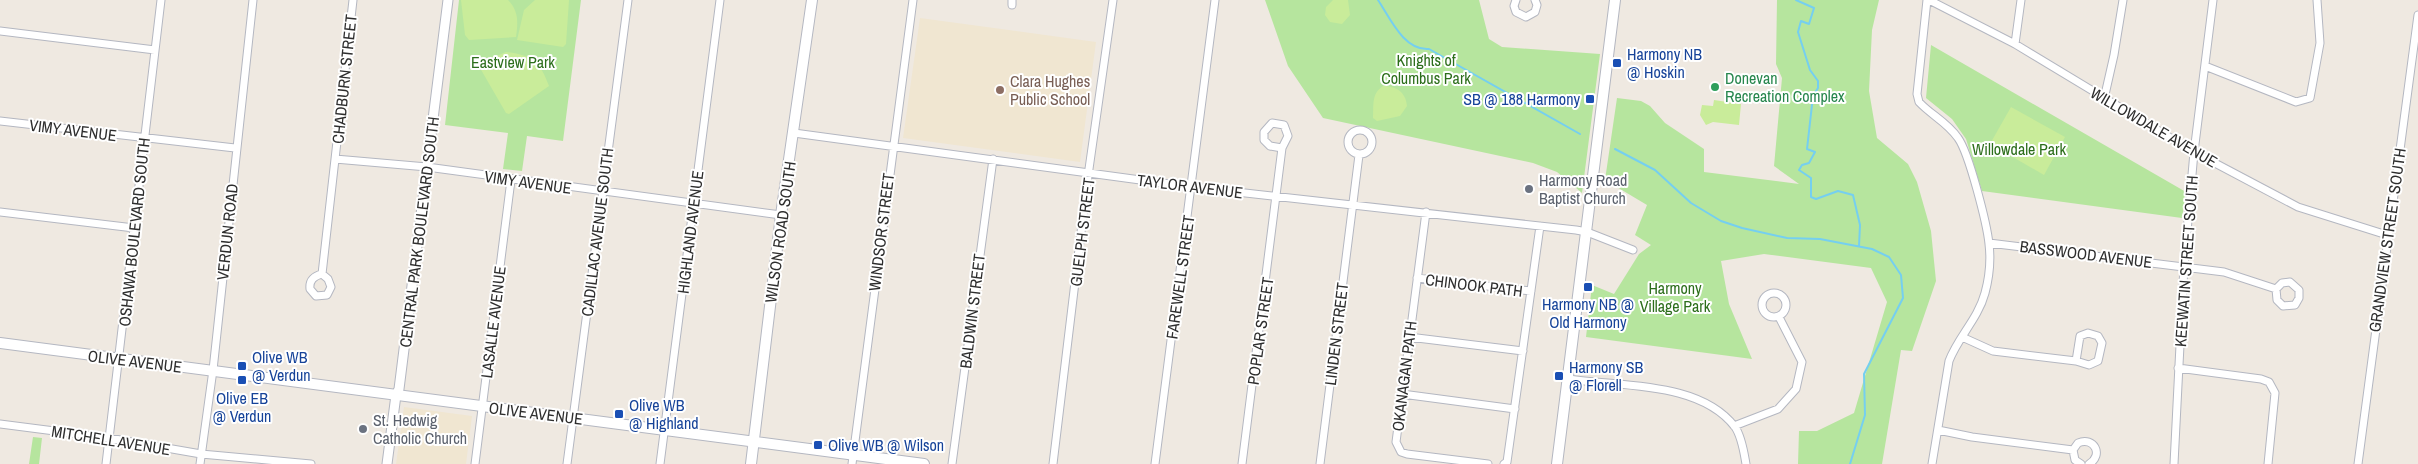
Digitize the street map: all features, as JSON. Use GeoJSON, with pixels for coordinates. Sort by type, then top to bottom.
{"type":"FeatureCollection","features":[{"type":"Feature","properties":{"kind":"main road","name":"WILSON ROAD SOUTH"},"geometry":{"type":"LineString","coordinates":[[751,464],[781,215],[812,0]]}},
{"type":"Feature","properties":{"kind":"main road"},"geometry":{"type":"LineString","coordinates":[[1557,464],[1615,0]]}},
{"type":"Feature","properties":{"kind":"main road","name":"OLIVE AVENUE"},"geometry":{"type":"LineString","coordinates":[[0,343],[665,430],[852,460],[924,464]]}},
{"type":"Feature","properties":{"kind":"street","name":"OSHAWA BOULEVARD SOUTH"},"geometry":{"type":"LineString","coordinates":[[106,464],[161,0]]}},
{"type":"Feature","properties":{"kind":"street","name":"VERDUN ROAD"},"geometry":{"type":"LineString","coordinates":[[200,464],[253,0]]}},
{"type":"Feature","properties":{"kind":"street","name":"CHADBURN STREET"},"geometry":{"type":"LineString","coordinates":[[322,274],[353,0]]}},
{"type":"Feature","properties":{"kind":"street","name":"CENTRAL PARK BOULEVARD SOUTH"},"geometry":{"type":"LineString","coordinates":[[387,464],[396,394],[399,389],[448,0]]}},
{"type":"Feature","properties":{"kind":"street","name":"CADILLAC AVENUE SOUTH"},"geometry":{"type":"LineString","coordinates":[[567,464],[628,0]]}},
{"type":"Feature","properties":{"kind":"street","name":"HIGHLAND AVENUE"},"geometry":{"type":"LineString","coordinates":[[660,464],[720,0]]}},
{"type":"Feature","properties":{"kind":"street","name":"WINDSOR STREET"},"geometry":{"type":"LineString","coordinates":[[852,460],[892,146],[913,0]]}},
{"type":"Feature","properties":{"kind":"street","name":"GUELPH STREET"},"geometry":{"type":"LineString","coordinates":[[1053,464],[1088,173],[1113,0]]}},
{"type":"Feature","properties":{"kind":"street","name":"FAREWELL STREET"},"geometry":{"type":"LineString","coordinates":[[1155,464],[1215,0]]}},
{"type":"Feature","properties":{"kind":"street"},"geometry":{"type":"LineString","coordinates":[[1516,0],[1514,6],[1516,12],[1526,17],[1535,12],[1537,5],[1535,0]]}},
{"type":"Feature","properties":{"kind":"street"},"geometry":{"type":"LineString","coordinates":[[1928,0],[1917,94],[1919,102],[1942,120],[1960,140],[1976,189],[1989,243],[1990,267],[1985,294],[1978,312],[1954,348],[1949,361],[1932,464]]}},
{"type":"Feature","properties":{"kind":"street","name":"WILLOWDALE AVENUE"},"geometry":{"type":"LineString","coordinates":[[1928,0],[2015,44],[2194,152],[2298,207],[2387,235]]}},
{"type":"Feature","properties":{"kind":"street"},"geometry":{"type":"LineString","coordinates":[[2015,44],[2021,0]]}},
{"type":"Feature","properties":{"kind":"street"},"geometry":{"type":"LineString","coordinates":[[2104,99],[2114,55],[2123,0]]}},
{"type":"Feature","properties":{"kind":"street","name":"KEEWATIN STREET SOUTH"},"geometry":{"type":"LineString","coordinates":[[2174,464],[2184,266],[2194,152],[2213,0]]}},
{"type":"Feature","properties":{"kind":"street"},"geometry":{"type":"LineString","coordinates":[[2205,66],[2296,102],[2310,98],[2320,44],[2317,0]]}},
{"type":"Feature","properties":{"kind":"street","name":"GRANDVIEW STREET SOUTH"},"geometry":{"type":"LineString","coordinates":[[2358,464],[2387,235],[2418,15]]}},
{"type":"Feature","properties":{"kind":"street"},"geometry":{"type":"LineString","coordinates":[[0,31],[154,50]]}},
{"type":"Feature","properties":{"kind":"street","name":"VIMY AVENUE"},"geometry":{"type":"LineString","coordinates":[[0,121],[235,148]]}},
{"type":"Feature","properties":{"kind":"street","name":"TAYLOR AVENUE"},"geometry":{"type":"LineString","coordinates":[[794,132],[1192,187],[1426,212],[1587,232],[1633,250]]}},
{"type":"Feature","properties":{"kind":"street","name":"POPLAR STREET"},"geometry":{"type":"LineString","coordinates":[[1242,464],[1278,197],[1282,148]]}},
{"type":"Feature","properties":{"kind":"street","name":"LINDEN STREET"},"geometry":{"type":"LineString","coordinates":[[1320,464],[1359,155]]}},
{"type":"Feature","properties":{"kind":"street","name":"VIMY AVENUE"},"geometry":{"type":"LineString","coordinates":[[335,158],[427,167],[511,180],[781,215]]}},
{"type":"Feature","properties":{"kind":"street","name":"BALDWIN STREET"},"geometry":{"type":"LineString","coordinates":[[952,464],[992,158]]}},
{"type":"Feature","properties":{"kind":"street","name":"LASALLE AVENUE"},"geometry":{"type":"LineString","coordinates":[[475,464],[511,180]]}},
{"type":"Feature","properties":{"kind":"street"},"geometry":{"type":"LineString","coordinates":[[0,212],[134,228]]}},
{"type":"Feature","properties":{"kind":"street","name":"OKANAGAN PATH"},"geometry":{"type":"LineString","coordinates":[[1426,212],[1396,442],[1401,452],[1488,464]]}},
{"type":"Feature","properties":{"kind":"street"},"geometry":{"type":"LineString","coordinates":[[1504,464],[1508,462],[1540,226]]}},
{"type":"Feature","properties":{"kind":"street","name":"BASSWOOD AVENUE"},"geometry":{"type":"LineString","coordinates":[[1989,243],[2184,266],[2231,274],[2276,290]]}},
{"type":"Feature","properties":{"kind":"street","name":"CHINOOK PATH"},"geometry":{"type":"LineString","coordinates":[[1417,278],[1531,292]]}},
{"type":"Feature","properties":{"kind":"street"},"geometry":{"type":"LineString","coordinates":[[1734,426],[1778,409],[1796,389],[1802,362],[1779,317]]}},
{"type":"Feature","properties":{"kind":"street"},"geometry":{"type":"LineString","coordinates":[[1962,337],[1993,351],[2076,361],[2089,365],[2098,361],[2102,343],[2098,336],[2088,333],[2080,336],[2076,361]]}},
{"type":"Feature","properties":{"kind":"street"},"geometry":{"type":"LineString","coordinates":[[1409,337],[1523,351]]}},
{"type":"Feature","properties":{"kind":"street"},"geometry":{"type":"LineString","coordinates":[[2178,368],[2261,379],[2269,382],[2275,393],[2268,464]]}},
{"type":"Feature","properties":{"kind":"street"},"geometry":{"type":"LineString","coordinates":[[1569,379],[1653,389],[1694,397],[1713,407],[1734,426],[1744,452],[1746,464]]}},
{"type":"Feature","properties":{"kind":"street"},"geometry":{"type":"LineString","coordinates":[[1402,394],[1515,409]]}},
{"type":"Feature","properties":{"kind":"street","name":"MITCHELL AVENUE"},"geometry":{"type":"LineString","coordinates":[[0,424],[109,438],[201,454],[311,464]]}},
{"type":"Feature","properties":{"kind":"street"},"geometry":{"type":"LineString","coordinates":[[1938,430],[1972,437],[2072,450],[2082,441],[2093,444],[2096,455],[2089,464]]}},
{"type":"Feature","properties":{"kind":"street"},"geometry":{"type":"LineString","coordinates":[[2072,450],[2075,460],[2080,464]]}},
{"type":"Feature","properties":{"kind":"shaded area","name":"Clara Hughes Public School"},"geometry":{"type":"Polygon","coordinates":[[[920,18],[1096,42],[1080,162],[903,138],[920,18]]]}},
{"type":"Feature","properties":{"kind":"shaded area"},"geometry":{"type":"Polygon","coordinates":[[[404,407],[472,416],[466,464],[396,464],[404,407]]]}},
{"type":"Feature","properties":{"kind":"green space","name":"Eastview Park"},"geometry":{"type":"Polygon","coordinates":[[[459,0],[581,0],[563,141],[527,136],[522,171],[503,169],[508,133],[445,125],[459,0]]]}},
{"type":"Feature","properties":{"kind":"green space"},"geometry":{"type":"Polygon","coordinates":[[[461,0],[508,0],[512,4],[517,17],[516,37],[469,40],[465,35],[461,0]]]}},
{"type":"Feature","properties":{"kind":"green space"},"geometry":{"type":"Polygon","coordinates":[[[535,0],[569,0],[566,44],[563,47],[517,40],[524,10],[535,0]]]}},
{"type":"Feature","properties":{"kind":"green space","name":"Knights of Columbus Park"},"geometry":{"type":"Polygon","coordinates":[[[1265,0],[1479,0],[1489,39],[1502,47],[1600,54],[1582,193],[1557,172],[1533,163],[1323,118],[1288,66],[1265,0]]]}},
{"type":"Feature","properties":{"kind":"green space"},"geometry":{"type":"Polygon","coordinates":[[[1333,0],[1348,0],[1350,15],[1342,24],[1330,22],[1325,15],[1326,7],[1333,0]]]}},
{"type":"Feature","properties":{"kind":"green space","name":"Harmony Village Park"},"geometry":{"type":"Polygon","coordinates":[[[1777,0],[1879,0],[1872,30],[1869,91],[1877,138],[1908,164],[1917,182],[1931,231],[1936,281],[1912,351],[1901,350],[1882,464],[1798,464],[1799,431],[1817,431],[1854,413],[1887,302],[1871,268],[1764,254],[1721,261],[1729,304],[1752,359],[1586,337],[1592,285],[1614,294],[1639,254],[1651,245],[1635,235],[1647,205],[1605,180],[1617,98],[1641,101],[1650,106],[1665,123],[1704,149],[1704,172],[1799,184],[1774,166],[1782,78],[1776,64],[1777,0]]]}},
{"type":"Feature","properties":{"kind":"green space","name":"Willowdale Park"},"geometry":{"type":"Polygon","coordinates":[[[1931,45],[2186,192],[2182,218],[1982,191],[1966,139],[1952,119],[1926,98],[1931,45]]]}},
{"type":"Feature","properties":{"kind":"green space"},"geometry":{"type":"Polygon","coordinates":[[[506,52],[529,57],[538,65],[546,77],[549,86],[509,114],[506,113],[480,68],[492,58],[506,52]]]}},
{"type":"Feature","properties":{"kind":"green space"},"geometry":{"type":"Polygon","coordinates":[[[1383,86],[1392,87],[1400,91],[1405,97],[1407,106],[1400,116],[1377,121],[1373,118],[1374,100],[1379,89],[1383,86]]]}},
{"type":"Feature","properties":{"kind":"green space"},"geometry":{"type":"Polygon","coordinates":[[[1714,100],[1741,104],[1739,125],[1713,122],[1706,125],[1700,115],[1702,105],[1713,106],[1714,100]]]}},
{"type":"Feature","properties":{"kind":"green space"},"geometry":{"type":"Polygon","coordinates":[[[2011,107],[2065,137],[2044,175],[1990,144],[2011,107]]]}},
{"type":"Feature","properties":{"kind":"green space"},"geometry":{"type":"Polygon","coordinates":[[[33,437],[42,438],[39,464],[29,464],[33,437]]]}},
{"type":"Feature","properties":{"kind":"waterway"},"geometry":{"type":"LineString","coordinates":[[1378,0],[1399,32],[1412,45],[1429,49],[1580,134]]}},
{"type":"Feature","properties":{"kind":"waterway"},"geometry":{"type":"LineString","coordinates":[[1796,0],[1814,8],[1809,24],[1801,21],[1798,32],[1810,70],[1818,81],[1818,88],[1813,96],[1807,149],[1815,152],[1809,163],[1802,165],[1799,170],[1811,178],[1811,197],[1816,199],[1838,191],[1853,195],[1860,225],[1859,246]]}},
{"type":"Feature","properties":{"kind":"waterway"},"geometry":{"type":"LineString","coordinates":[[1615,149],[1655,170],[1691,203],[1721,221],[1742,228],[1787,238],[1820,239],[1872,249],[1889,257],[1901,275],[1903,298],[1864,374],[1865,415],[1850,464]]}},
{"type":"Feature","properties":{"kind":"place","name":"Harmony NB @ Hoskin"},"geometry":{"type":"Point","coordinates":[1617,63]}},
{"type":"Feature","properties":{"kind":"place","name":"Donevan Recreation Complex"},"geometry":{"type":"Point","coordinates":[1715,87]}},
{"type":"Feature","properties":{"kind":"place","name":"Clara Hughes Public School"},"geometry":{"type":"Point","coordinates":[1000,90]}},
{"type":"Feature","properties":{"kind":"place","name":"SB @ 188 Harmony"},"geometry":{"type":"Point","coordinates":[1590,99]}},
{"type":"Feature","properties":{"kind":"place","name":"Harmony Road Baptist Church"},"geometry":{"type":"Point","coordinates":[1529,189]}},
{"type":"Feature","properties":{"kind":"place","name":"Harmony NB @ Old Harmony"},"geometry":{"type":"Point","coordinates":[1588,287]}},
{"type":"Feature","properties":{"kind":"place","name":"Olive WB @ Verdun"},"geometry":{"type":"Point","coordinates":[242,366]}},
{"type":"Feature","properties":{"kind":"place","name":"Harmony SB @ Florell"},"geometry":{"type":"Point","coordinates":[1559,376]}},
{"type":"Feature","properties":{"kind":"place","name":"Olive EB @ Verdun"},"geometry":{"type":"Point","coordinates":[242,380]}},
{"type":"Feature","properties":{"kind":"place","name":"Olive WB @ Highland"},"geometry":{"type":"Point","coordinates":[619,414]}},
{"type":"Feature","properties":{"kind":"place","name":"St. Hedwig Catholic Church"},"geometry":{"type":"Point","coordinates":[363,429]}},
{"type":"Feature","properties":{"kind":"place","name":"Olive WB @ Wilson"},"geometry":{"type":"Point","coordinates":[818,445]}}]}
